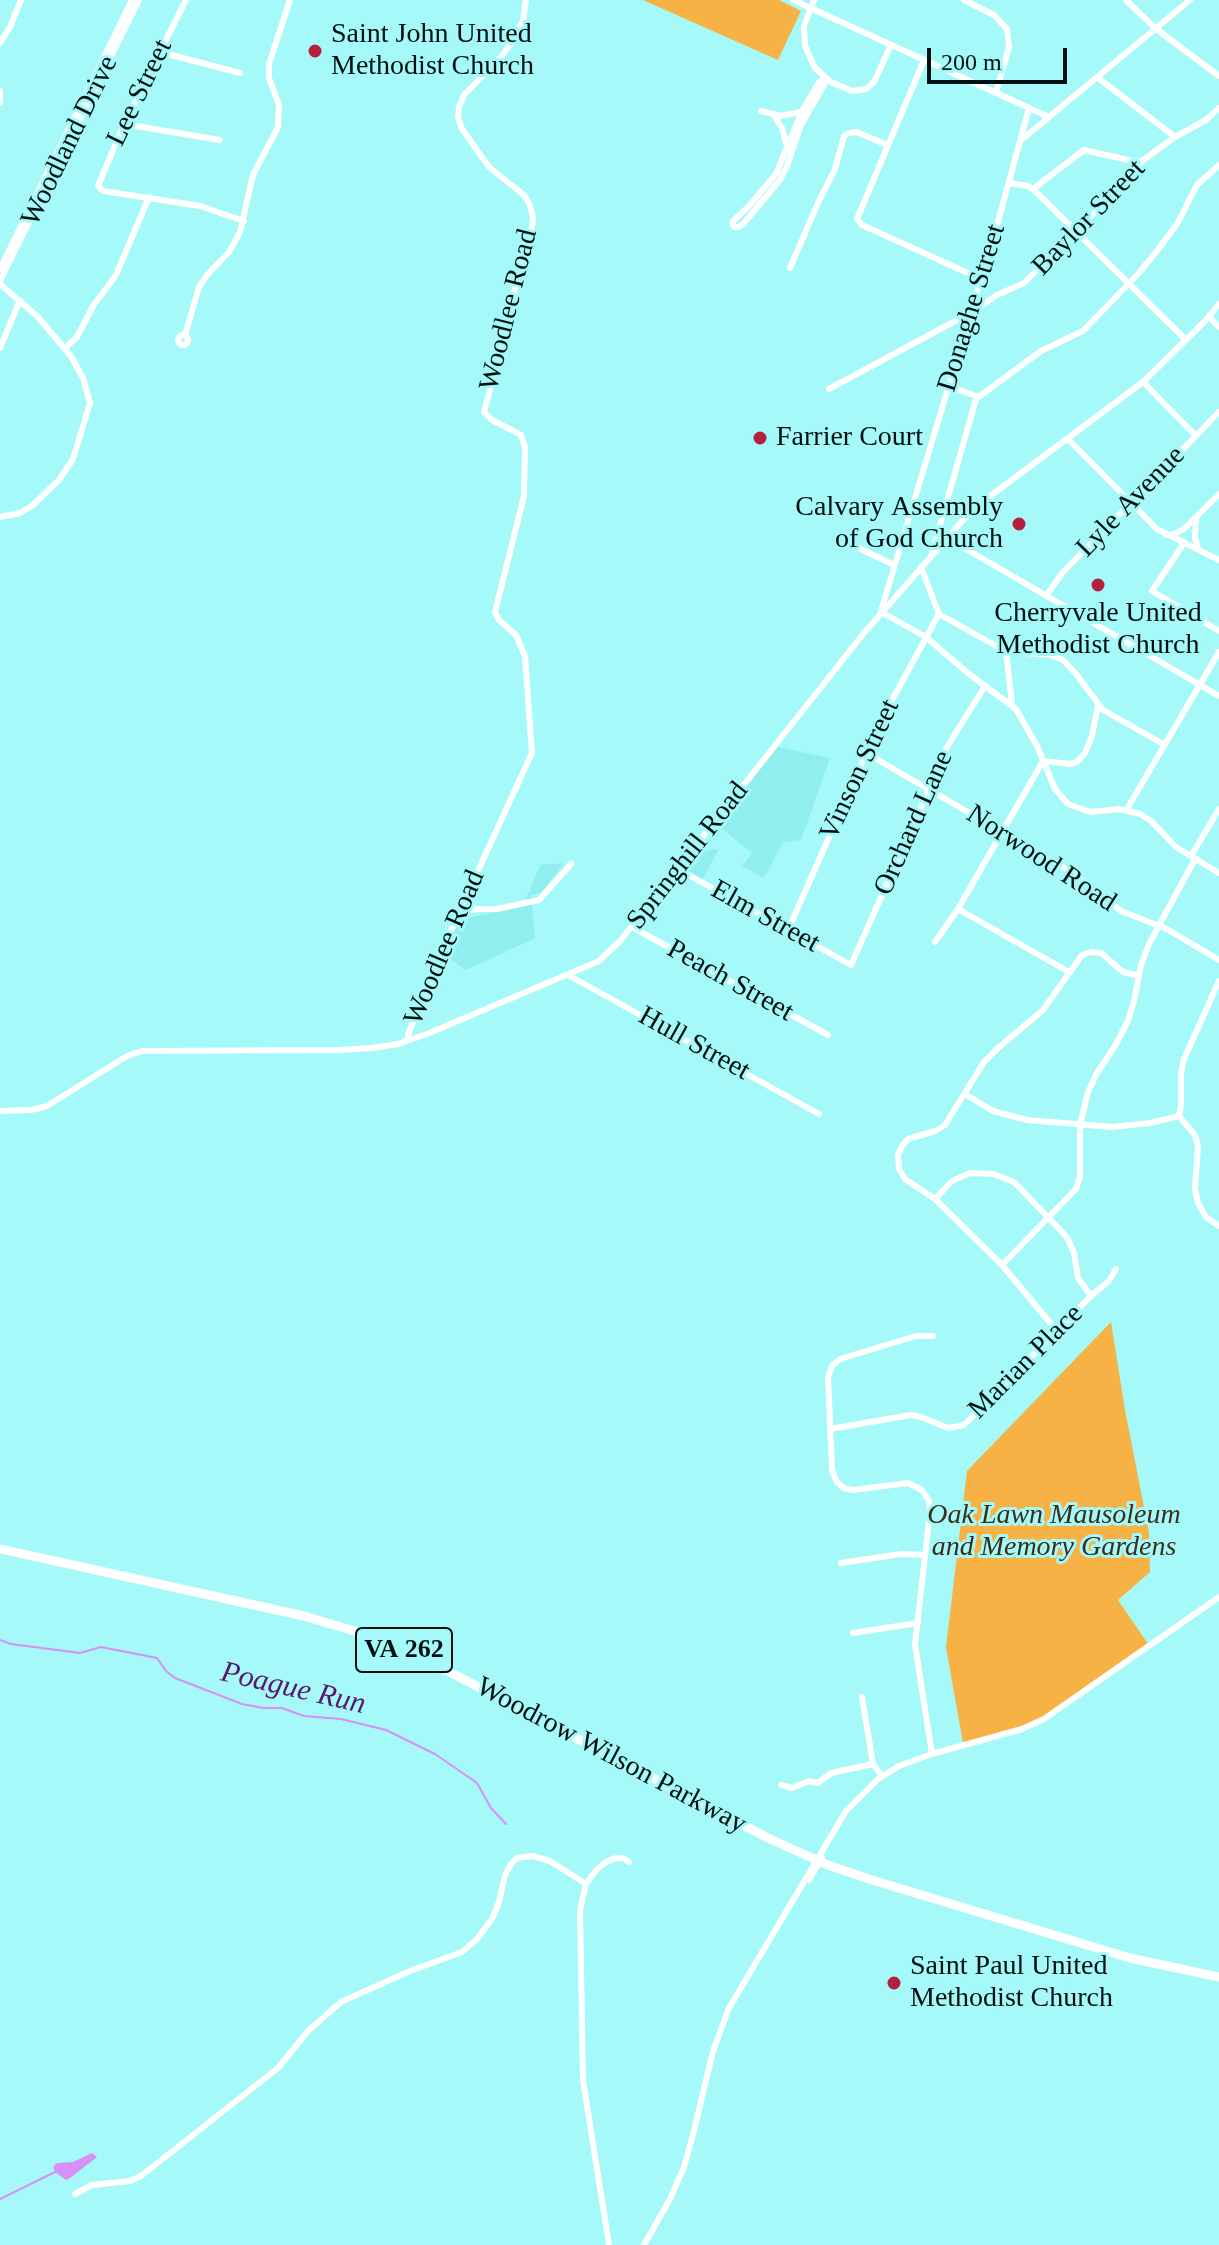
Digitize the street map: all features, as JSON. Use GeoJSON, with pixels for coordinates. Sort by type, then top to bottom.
{"type":"FeatureCollection","features":[{"type":"Feature","properties":{"kind":"highway","name":"Woodrow Wilson Parkway"},"geometry":{"type":"LineString","coordinates":[[0,1549],[304,1616],[386,1642],[441,1667],[770,1839],[818,1860],[869,1879],[1130,1958],[1219,1977]]}},
{"type":"Feature","properties":{"kind":"street"},"geometry":{"type":"LineString","coordinates":[[0,43],[21,0]]}},
{"type":"Feature","properties":{"kind":"street","name":"Woodland Drive"},"geometry":{"type":"LineString","coordinates":[[0,269],[132,0]]}},
{"type":"Feature","properties":{"kind":"street","name":"Woodland Drive"},"geometry":{"type":"LineString","coordinates":[[0,517],[20,513],[45,495],[68,467],[90,403],[79,370],[65,348],[37,316],[0,282],[139,0]]}},
{"type":"Feature","properties":{"kind":"street","name":"Lee Street"},"geometry":{"type":"LineString","coordinates":[[149,197],[102,191],[98,182],[186,0]]}},
{"type":"Feature","properties":{"kind":"street"},"geometry":{"type":"LineString","coordinates":[[185,335],[199,287],[231,248],[244,221],[254,173],[279,122],[278,102],[268,66],[290,0]]}},
{"type":"Feature","properties":{"kind":"street","name":"Woodlee Road"},"geometry":{"type":"LineString","coordinates":[[407,1041],[459,912],[530,762],[532,751],[525,656],[516,635],[499,620],[495,612],[524,496],[525,447],[521,435],[492,420],[484,412],[533,217],[527,198],[489,167],[462,129],[458,117],[460,103],[467,91],[512,42],[523,21],[526,0]]}},
{"type":"Feature","properties":{"kind":"street"},"geometry":{"type":"LineString","coordinates":[[793,0],[1049,117]]}},
{"type":"Feature","properties":{"kind":"street"},"geometry":{"type":"LineString","coordinates":[[814,0],[804,26],[805,46],[812,64],[825,78],[852,91],[866,89],[874,82],[891,45]]}},
{"type":"Feature","properties":{"kind":"street"},"geometry":{"type":"LineString","coordinates":[[964,0],[994,15],[1007,29],[1009,47],[996,92]]}},
{"type":"Feature","properties":{"kind":"street"},"geometry":{"type":"LineString","coordinates":[[1126,0],[1155,28],[1219,76]]}},
{"type":"Feature","properties":{"kind":"street"},"geometry":{"type":"LineString","coordinates":[[1020,141],[1190,0]]}},
{"type":"Feature","properties":{"kind":"street"},"geometry":{"type":"LineString","coordinates":[[160,52],[240,73]]}},
{"type":"Feature","properties":{"kind":"street"},"geometry":{"type":"LineString","coordinates":[[924,60],[857,219],[859,223],[981,279]]}},
{"type":"Feature","properties":{"kind":"street"},"geometry":{"type":"LineString","coordinates":[[1097,77],[1175,137]]}},
{"type":"Feature","properties":{"kind":"street"},"geometry":{"type":"LineString","coordinates":[[805,113],[780,180],[743,224],[734,227],[733,220],[749,206],[779,169],[819,82],[825,78]]}},
{"type":"Feature","properties":{"kind":"street"},"geometry":{"type":"LineString","coordinates":[[0,91],[0,103]]}},
{"type":"Feature","properties":{"kind":"street","name":"Donaghe Street"},"geometry":{"type":"LineString","coordinates":[[881,612],[1029,108]]}},
{"type":"Feature","properties":{"kind":"street","name":"Baylor Street"},"geometry":{"type":"LineString","coordinates":[[829,389],[970,313],[997,295],[1028,281],[1142,161],[1175,137],[1206,120],[1219,108]]}},
{"type":"Feature","properties":{"kind":"street"},"geometry":{"type":"LineString","coordinates":[[761,111],[786,116],[805,113]]}},
{"type":"Feature","properties":{"kind":"street"},"geometry":{"type":"LineString","coordinates":[[773,114],[784,131],[787,149]]}},
{"type":"Feature","properties":{"kind":"street"},"geometry":{"type":"LineString","coordinates":[[124,124],[220,140]]}},
{"type":"Feature","properties":{"kind":"street"},"geometry":{"type":"LineString","coordinates":[[790,268],[835,169],[843,138],[857,132],[887,145]]}},
{"type":"Feature","properties":{"kind":"street"},"geometry":{"type":"LineString","coordinates":[[1033,189],[1084,150],[1142,161]]}},
{"type":"Feature","properties":{"kind":"street"},"geometry":{"type":"LineString","coordinates":[[931,556],[979,397],[1043,350],[1083,331],[1129,284],[1169,236],[1199,183],[1219,165]]}},
{"type":"Feature","properties":{"kind":"street"},"geometry":{"type":"LineString","coordinates":[[1009,183],[1033,189],[1186,340]]}},
{"type":"Feature","properties":{"kind":"street"},"geometry":{"type":"LineString","coordinates":[[65,348],[79,335],[93,306],[116,275],[149,197],[205,207],[244,221]]}},
{"type":"Feature","properties":{"kind":"street"},"geometry":{"type":"LineString","coordinates":[[0,348],[20,300]]}},
{"type":"Feature","properties":{"kind":"street","name":"Springhill Road"},"geometry":{"type":"LineString","coordinates":[[0,1111],[47,1106],[127,1056],[142,1051],[387,1047],[588,967],[605,957],[881,612],[977,506],[1143,382],[1219,304]]}},
{"type":"Feature","properties":{"kind":"street"},"geometry":{"type":"LineString","coordinates":[[1209,317],[1219,327]]}},
{"type":"Feature","properties":{"kind":"street"},"geometry":{"type":"LineString","coordinates":[[1143,382],[1196,436]]}},
{"type":"Feature","properties":{"kind":"street"},"geometry":{"type":"LineString","coordinates":[[948,386],[979,397]]}},
{"type":"Feature","properties":{"kind":"street","name":"Lyle Avenue"},"geometry":{"type":"LineString","coordinates":[[1046,596],[1063,572],[1219,412]]}},
{"type":"Feature","properties":{"kind":"street"},"geometry":{"type":"LineString","coordinates":[[1068,439],[1155,527],[1219,560]]}},
{"type":"Feature","properties":{"kind":"street"},"geometry":{"type":"LineString","coordinates":[[1166,535],[1180,531],[1219,494]]}},
{"type":"Feature","properties":{"kind":"street"},"geometry":{"type":"LineString","coordinates":[[1196,518],[1195,537],[1199,551]]}},
{"type":"Feature","properties":{"kind":"street"},"geometry":{"type":"LineString","coordinates":[[947,538],[1219,696]]}},
{"type":"Feature","properties":{"kind":"street"},"geometry":{"type":"LineString","coordinates":[[1184,543],[1152,591],[1219,631]]}},
{"type":"Feature","properties":{"kind":"street"},"geometry":{"type":"LineString","coordinates":[[850,544],[894,565]]}},
{"type":"Feature","properties":{"kind":"street"},"geometry":{"type":"LineString","coordinates":[[921,567],[939,614],[1006,650],[1059,658],[1074,671],[1098,705],[1165,745]]}},
{"type":"Feature","properties":{"kind":"street"},"geometry":{"type":"LineString","coordinates":[[881,612],[926,637],[1012,705],[1026,725],[1055,789],[1063,799],[1074,807],[1094,813],[1127,809],[1147,818],[1172,844],[1219,873]]}},
{"type":"Feature","properties":{"kind":"street","name":"Vinson Street"},"geometry":{"type":"LineString","coordinates":[[788,930],[881,720],[939,614]]}},
{"type":"Feature","properties":{"kind":"street"},"geometry":{"type":"LineString","coordinates":[[1006,650],[1012,705]]}},
{"type":"Feature","properties":{"kind":"street"},"geometry":{"type":"LineString","coordinates":[[1127,809],[1219,652]]}},
{"type":"Feature","properties":{"kind":"street","name":"Orchard Lane"},"geometry":{"type":"LineString","coordinates":[[851,965],[944,751],[985,686]]}},
{"type":"Feature","properties":{"kind":"street"},"geometry":{"type":"LineString","coordinates":[[1043,761],[1070,764],[1080,759],[1090,743],[1098,705]]}},
{"type":"Feature","properties":{"kind":"street","name":"Norwood Road"},"geometry":{"type":"LineString","coordinates":[[866,753],[1004,831],[1086,882],[1121,911],[1158,926],[1219,960]]}},
{"type":"Feature","properties":{"kind":"street"},"geometry":{"type":"LineString","coordinates":[[935,942],[958,909],[1043,761]]}},
{"type":"Feature","properties":{"kind":"street"},"geometry":{"type":"LineString","coordinates":[[1002,1265],[1072,1195],[1079,1184],[1080,1125],[1091,1083],[1131,1015],[1147,948],[1219,809]]}},
{"type":"Feature","properties":{"kind":"street"},"geometry":{"type":"LineString","coordinates":[[459,912],[497,909],[539,900],[571,864]]}},
{"type":"Feature","properties":{"kind":"street","name":"Elm Street"},"geometry":{"type":"LineString","coordinates":[[678,869],[851,965]]}},
{"type":"Feature","properties":{"kind":"street"},"geometry":{"type":"LineString","coordinates":[[958,909],[1069,972]]}},
{"type":"Feature","properties":{"kind":"street","name":"Peach Street"},"geometry":{"type":"LineString","coordinates":[[632,927],[828,1035]]}},
{"type":"Feature","properties":{"kind":"street"},"geometry":{"type":"LineString","coordinates":[[1057,1331],[1002,1265],[935,1199],[903,1177],[898,1167],[898,1152],[910,1138],[945,1125],[984,1062],[1043,1010],[1080,956],[1094,951],[1106,956],[1123,972],[1139,976]]}},
{"type":"Feature","properties":{"kind":"street","name":"Hull Street"},"geometry":{"type":"LineString","coordinates":[[568,975],[819,1114]]}},
{"type":"Feature","properties":{"kind":"street"},"geometry":{"type":"LineString","coordinates":[[1179,1116],[1184,1059],[1219,981]]}},
{"type":"Feature","properties":{"kind":"street"},"geometry":{"type":"LineString","coordinates":[[965,1094],[987,1108],[1013,1118],[1080,1125],[1126,1126],[1179,1116]]}},
{"type":"Feature","properties":{"kind":"street"},"geometry":{"type":"LineString","coordinates":[[1179,1116],[1195,1135],[1198,1146],[1196,1200],[1206,1217],[1219,1226]]}},
{"type":"Feature","properties":{"kind":"street"},"geometry":{"type":"LineString","coordinates":[[935,1199],[958,1177],[972,1172],[985,1172],[1014,1182],[1070,1241],[1077,1276],[1091,1296]]}},
{"type":"Feature","properties":{"kind":"street","name":"Marian Place"},"geometry":{"type":"LineString","coordinates":[[830,1429],[910,1415],[948,1428],[961,1427],[1109,1281],[1116,1269]]}},
{"type":"Feature","properties":{"kind":"street"},"geometry":{"type":"LineString","coordinates":[[932,1754],[915,1653],[930,1511],[926,1494],[905,1482],[853,1490],[841,1486],[833,1475],[828,1377],[840,1359],[916,1336],[933,1336]]}},
{"type":"Feature","properties":{"kind":"street"},"geometry":{"type":"LineString","coordinates":[[841,1563],[902,1554],[925,1555]]}},
{"type":"Feature","properties":{"kind":"street"},"geometry":{"type":"LineString","coordinates":[[644,2245],[670,2199],[687,2157],[718,2035],[735,1997],[854,1803],[882,1776],[902,1764],[1022,1729],[1044,1719],[1219,1597]]}},
{"type":"Feature","properties":{"kind":"street"},"geometry":{"type":"LineString","coordinates":[[853,1633],[918,1623]]}},
{"type":"Feature","properties":{"kind":"street"},"geometry":{"type":"LineString","coordinates":[[862,1697],[873,1764],[882,1776]]}},
{"type":"Feature","properties":{"kind":"street"},"geometry":{"type":"LineString","coordinates":[[781,1785],[792,1788],[809,1781],[818,1783],[831,1773],[873,1764]]}},
{"type":"Feature","properties":{"kind":"street"},"geometry":{"type":"LineString","coordinates":[[75,2194],[92,2185],[130,2181],[141,2176],[278,2068],[309,2030],[341,2002],[401,1974],[464,1951],[482,1934],[494,1916],[505,1875],[517,1858],[533,1856],[550,1861],[586,1884]]}},
{"type":"Feature","properties":{"kind":"street"},"geometry":{"type":"LineString","coordinates":[[609,2245],[583,2080],[580,1910],[586,1884],[597,1869],[611,1859],[623,1858],[629,1862]]}},
{"type":"Feature","properties":{"kind":"shaded area"},"geometry":{"type":"Polygon","coordinates":[[[778,747],[830,758],[801,840],[783,842],[764,878],[742,866],[752,853],[717,825],[778,747]]]}},
{"type":"Feature","properties":{"kind":"shaded area"},"geometry":{"type":"Polygon","coordinates":[[[719,849],[702,880],[682,869],[696,851],[719,849]]]}},
{"type":"Feature","properties":{"kind":"shaded area"},"geometry":{"type":"Polygon","coordinates":[[[564,863],[541,893],[531,895],[535,938],[466,970],[445,955],[458,918],[523,907],[540,865],[564,863]]]}},
{"type":"Feature","properties":{"kind":"shaded area"},"geometry":{"type":"Polygon","coordinates":[[[92,2153],[97,2157],[70,2178],[66,2180],[55,2172],[53,2167],[57,2163],[73,2162],[92,2153]]]}},
{"type":"Feature","properties":{"kind":"green space"},"geometry":{"type":"Polygon","coordinates":[[[643,0],[779,0],[801,11],[778,60],[643,0]]]}},
{"type":"Feature","properties":{"kind":"green space","name":"Oak Lawn Mausoleum and Memory Gardens"},"geometry":{"type":"Polygon","coordinates":[[[1111,1322],[1149,1533],[1150,1572],[1118,1600],[1148,1644],[1048,1714],[1025,1725],[963,1743],[946,1647],[967,1471],[1111,1322]]]}},
{"type":"Feature","properties":{"kind":"waterway","name":"Poague Run"},"geometry":{"type":"LineString","coordinates":[[0,1640],[80,1653],[101,1647],[157,1658],[175,1678],[242,1704],[282,1708],[304,1716],[341,1719],[386,1730],[435,1754],[477,1783],[491,1808],[506,1824]]}},
{"type":"Feature","properties":{"kind":"waterway"},"geometry":{"type":"LineString","coordinates":[[0,2199],[55,2172]]}},
{"type":"Feature","properties":{"kind":"place","name":"Saint John United Methodist Church"},"geometry":{"type":"Point","coordinates":[315,51]}},
{"type":"Feature","properties":{"kind":"place","name":"Farrier Court"},"geometry":{"type":"Point","coordinates":[760,438]}},
{"type":"Feature","properties":{"kind":"place","name":"Calvary Assembly of God Church"},"geometry":{"type":"Point","coordinates":[1019,524]}},
{"type":"Feature","properties":{"kind":"place","name":"Cherryvale United Methodist Church"},"geometry":{"type":"Point","coordinates":[1098,585]}},
{"type":"Feature","properties":{"kind":"place","name":"Saint Paul United Methodist Church"},"geometry":{"type":"Point","coordinates":[894,1983]}}]}
